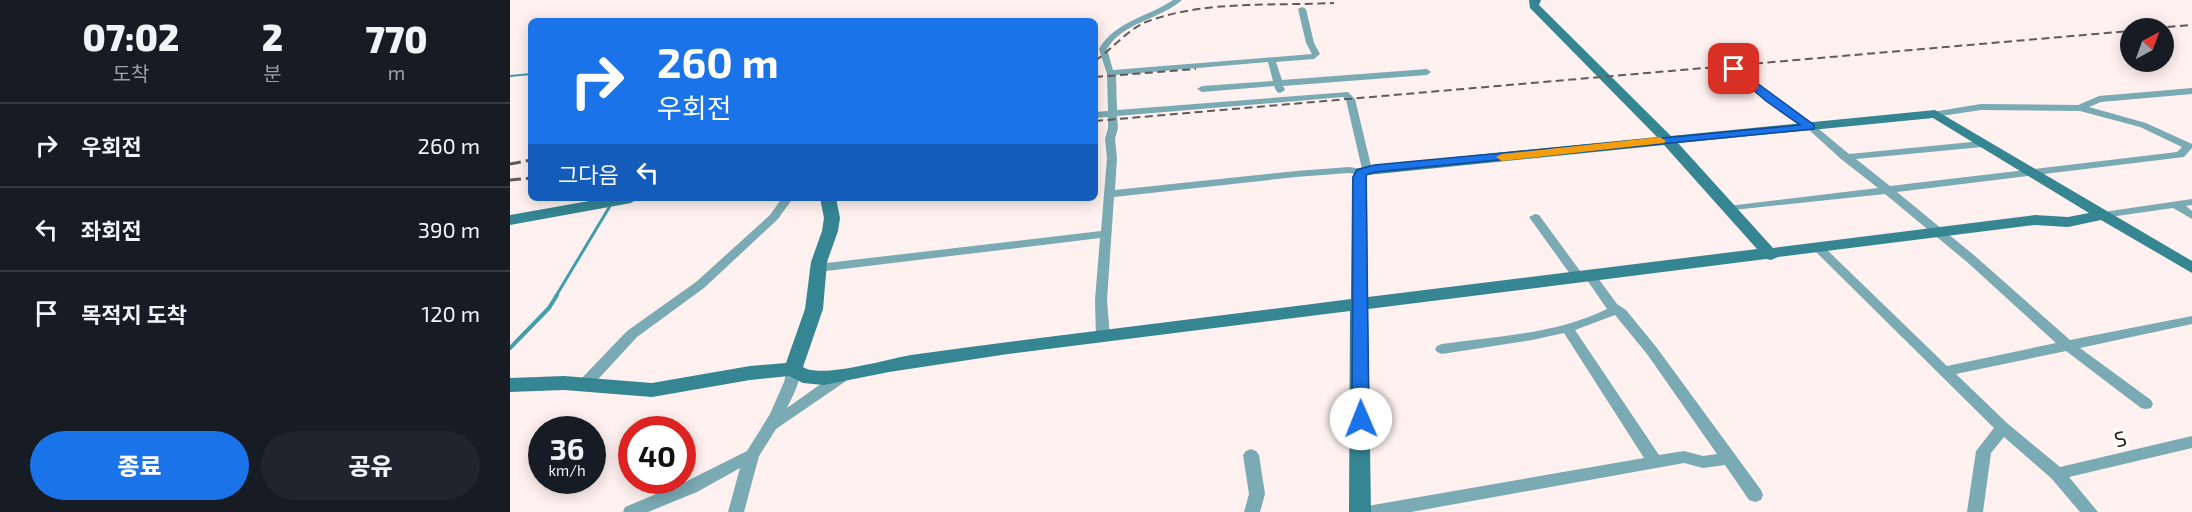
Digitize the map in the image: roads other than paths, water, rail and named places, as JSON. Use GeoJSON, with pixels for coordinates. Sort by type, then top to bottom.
{"type":"FeatureCollection","features":[{"type":"Feature","properties":{"kind":"street"},"geometry":{"type":"LineString","coordinates":[[1103,337],[1101,300],[1110,194],[1112,158],[1110,139],[1113,128],[1111,73],[1102,49],[1126,26],[1160,13],[1178,0]]}},
{"type":"Feature","properties":{"kind":"street"},"geometry":{"type":"LineString","coordinates":[[1536,0],[1533,2],[1534,6],[1667,140],[1771,255]]}},
{"type":"Feature","properties":{"kind":"street"},"geometry":{"type":"LineString","coordinates":[[1111,73],[1316,55],[1310,43],[1302,9]]}},
{"type":"Feature","properties":{"kind":"street"},"geometry":{"type":"LineString","coordinates":[[1271,59],[1282,100]]}},
{"type":"Feature","properties":{"kind":"street"},"geometry":{"type":"LineString","coordinates":[[1734,69],[1770,99],[1810,127],[1938,233],[2044,326],[2146,404]]}},
{"type":"Feature","properties":{"kind":"street"},"geometry":{"type":"LineString","coordinates":[[1204,106],[1201,85],[1278,83],[1427,72]]}},
{"type":"Feature","properties":{"kind":"street"},"geometry":{"type":"LineString","coordinates":[[2080,108],[2106,98],[2192,91]]}},
{"type":"Feature","properties":{"kind":"street"},"geometry":{"type":"LineString","coordinates":[[1098,116],[1349,95],[1364,171]]}},
{"type":"Feature","properties":{"kind":"street"},"geometry":{"type":"LineString","coordinates":[[1110,194],[1328,171],[1364,171],[1810,127],[1981,107],[2080,108],[2143,126],[2188,146],[2180,155],[1728,209]]}},
{"type":"Feature","properties":{"kind":"street"},"geometry":{"type":"LineString","coordinates":[[1935,114],[2192,268]]}},
{"type":"Feature","properties":{"kind":"street"},"geometry":{"type":"LineString","coordinates":[[1845,157],[1982,144]]}},
{"type":"Feature","properties":{"kind":"street"},"geometry":{"type":"LineString","coordinates":[[1360,512],[1359,177],[1364,171]]}},
{"type":"Feature","properties":{"kind":"street"},"geometry":{"type":"LineString","coordinates":[[510,220],[615,201]]}},
{"type":"Feature","properties":{"kind":"street"},"geometry":{"type":"LineString","coordinates":[[585,384],[632,334],[700,285],[774,217],[786,201]]}},
{"type":"Feature","properties":{"kind":"street"},"geometry":{"type":"LineString","coordinates":[[736,512],[752,455],[769,429],[791,381],[814,309],[818,268],[832,218],[829,201]]}},
{"type":"Feature","properties":{"kind":"street"},"geometry":{"type":"LineString","coordinates":[[510,385],[545,382],[652,390],[750,373],[793,369],[802,376],[813,379],[824,378],[856,370],[1103,337],[1820,249],[2035,220],[2068,222],[2192,202]]}},
{"type":"Feature","properties":{"kind":"street"},"geometry":{"type":"LineString","coordinates":[[2175,204],[2192,216]]}},
{"type":"Feature","properties":{"kind":"street"},"geometry":{"type":"LineString","coordinates":[[1535,217],[1652,351],[1755,495]]}},
{"type":"Feature","properties":{"kind":"street"},"geometry":{"type":"LineString","coordinates":[[818,268],[1107,234]]}},
{"type":"Feature","properties":{"kind":"street"},"geometry":{"type":"LineString","coordinates":[[1820,249],[2003,428],[2057,474],[2090,512]]}},
{"type":"Feature","properties":{"kind":"street"},"geometry":{"type":"LineString","coordinates":[[1442,349],[1567,328],[1602,318],[1616,309]]}},
{"type":"Feature","properties":{"kind":"street"},"geometry":{"type":"LineString","coordinates":[[1945,371],[2192,320]]}},
{"type":"Feature","properties":{"kind":"street"},"geometry":{"type":"LineString","coordinates":[[1567,328],[1654,461]]}},
{"type":"Feature","properties":{"kind":"street"},"geometry":{"type":"LineString","coordinates":[[769,429],[820,390],[856,370]]}},
{"type":"Feature","properties":{"kind":"street"},"geometry":{"type":"LineString","coordinates":[[1975,512],[1984,452],[2003,428]]}},
{"type":"Feature","properties":{"kind":"street","name":"S"},"geometry":{"type":"LineString","coordinates":[[2057,474],[2192,442]]}},
{"type":"Feature","properties":{"kind":"street"},"geometry":{"type":"LineString","coordinates":[[631,512],[691,486],[752,455]]}},
{"type":"Feature","properties":{"kind":"street"},"geometry":{"type":"LineString","coordinates":[[1251,455],[1257,494],[1252,512]]}},
{"type":"Feature","properties":{"kind":"street"},"geometry":{"type":"LineString","coordinates":[[1373,512],[1654,461],[1684,457],[1703,462],[1729,459]]}},
{"type":"Feature","properties":{"kind":"waterway"},"geometry":{"type":"LineString","coordinates":[[510,76],[528,74]]}},
{"type":"Feature","properties":{"kind":"waterway"},"geometry":{"type":"LineString","coordinates":[[556,296],[610,206]]}},
{"type":"Feature","properties":{"kind":"waterway"},"geometry":{"type":"LineString","coordinates":[[510,348],[549,308],[557,295]]}},
{"type":"Feature","properties":{"kind":"railway"},"geometry":{"type":"LineString","coordinates":[[1098,58],[1139,25],[1168,15],[1215,7],[1334,3]]}},
{"type":"Feature","properties":{"kind":"railway"},"geometry":{"type":"LineString","coordinates":[[2174,26],[2192,25]]}},
{"type":"Feature","properties":{"kind":"railway"},"geometry":{"type":"LineString","coordinates":[[1098,121],[2120,32]]}},
{"type":"Feature","properties":{"kind":"railway"},"geometry":{"type":"LineString","coordinates":[[1098,77],[1196,69]]}},
{"type":"Feature","properties":{"kind":"railway"},"geometry":{"type":"LineString","coordinates":[[510,164],[528,161]]}},
{"type":"Feature","properties":{"kind":"railway"},"geometry":{"type":"LineString","coordinates":[[510,180],[528,178]]}}]}
